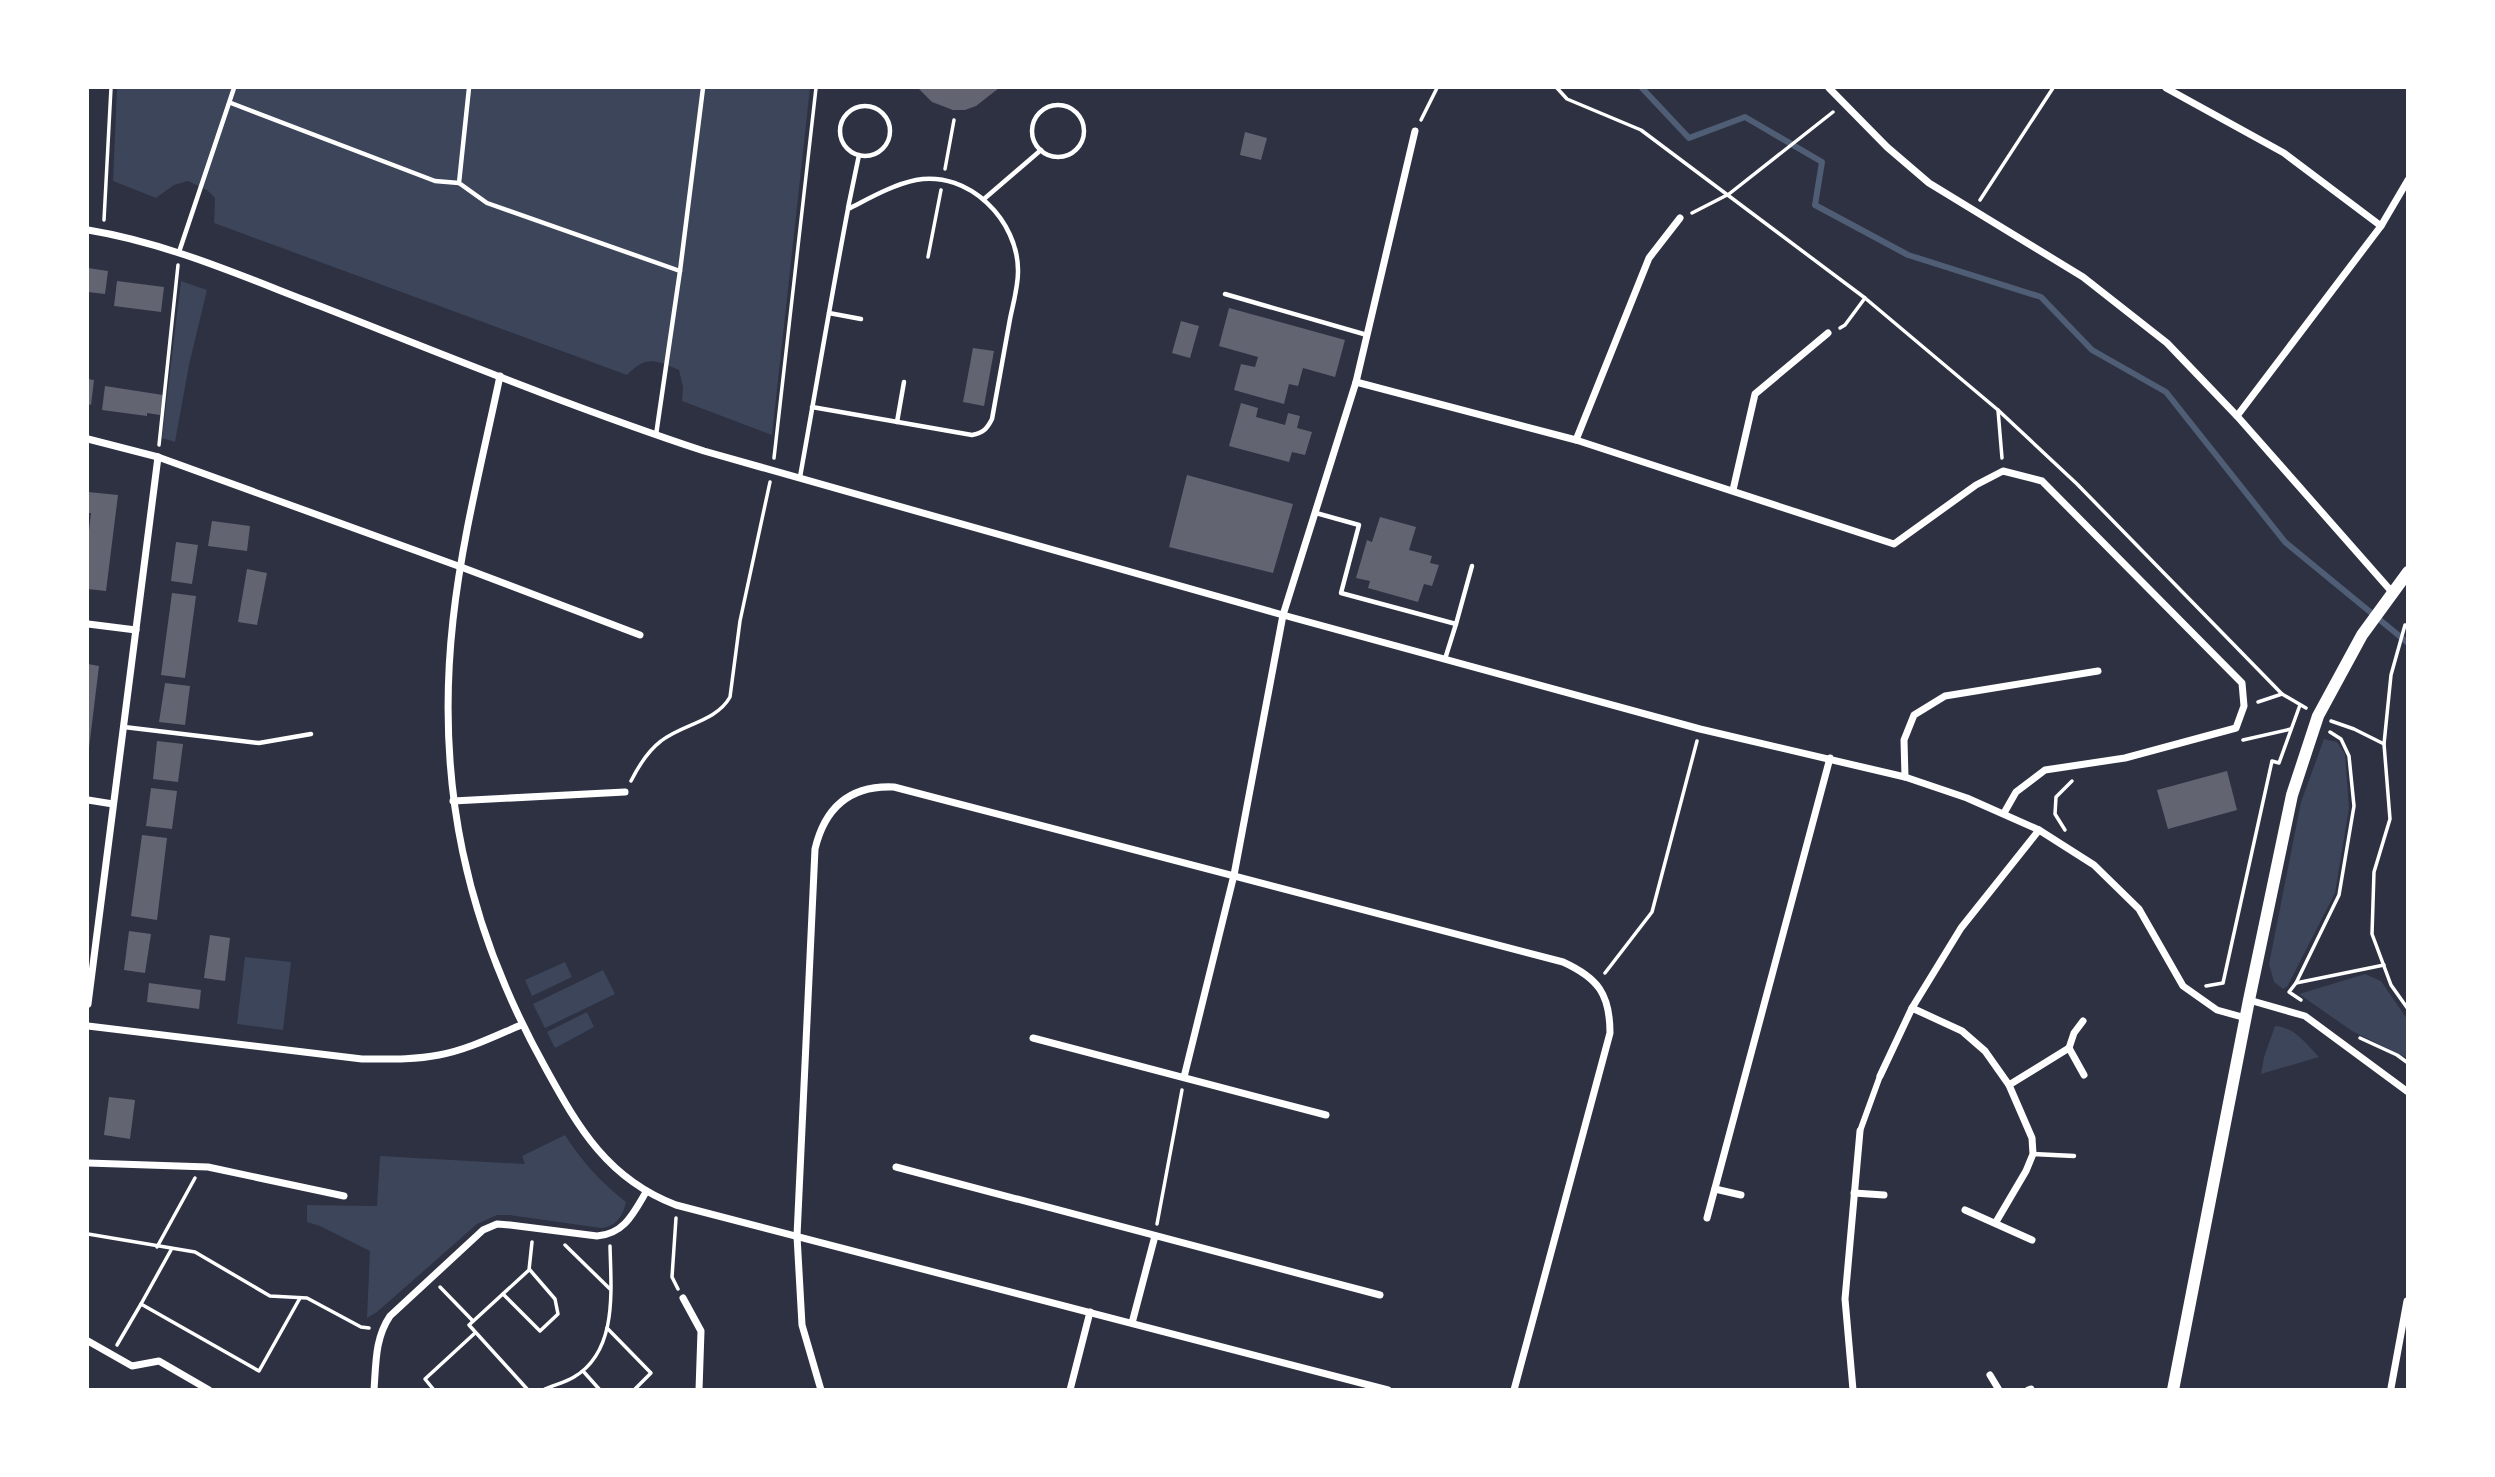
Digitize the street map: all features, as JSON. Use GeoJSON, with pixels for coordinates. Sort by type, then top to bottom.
{"type":"FeatureCollection","features":[{"type":"Feature","properties":{"kind":"street"},"geometry":{"type":"LineString","coordinates":[[1829,88],[1842,104],[1929,183],[2083,277],[2167,343],[2237,416],[2392,592]]}},
{"type":"Feature","properties":{"kind":"street"},"geometry":{"type":"LineString","coordinates":[[2166,88],[2284,153],[2381,226]]}},
{"type":"Feature","properties":{"kind":"street"},"geometry":{"type":"LineString","coordinates":[[1184,1077],[1234,875],[1283,615],[1356,382],[1415,131]]}},
{"type":"Feature","properties":{"kind":"street"},"geometry":{"type":"LineString","coordinates":[[2237,416],[2381,226],[2407,180]]}},
{"type":"Feature","properties":{"kind":"street"},"geometry":{"type":"LineString","coordinates":[[1576,440],[1649,258],[1680,218]]}},
{"type":"Feature","properties":{"kind":"street"},"geometry":{"type":"LineString","coordinates":[[88,230],[179,252],[656,435],[1283,615],[1700,729],[1905,777],[1967,799],[2039,830],[2094,865],[2139,909],[2183,986],[2217,1010],[2246,1018]]}},
{"type":"Feature","properties":{"kind":"street"},"geometry":{"type":"LineString","coordinates":[[1733,490],[1755,394],[1829,333]]}},
{"type":"Feature","properties":{"kind":"street"},"geometry":{"type":"LineString","coordinates":[[499,376],[453,619],[448,678],[453,801],[462,855],[495,964],[522,1025],[555,1085],[603,1158],[646,1192],[676,1205],[1388,1390]]}},
{"type":"Feature","properties":{"kind":"street"},"geometry":{"type":"LineString","coordinates":[[1356,382],[1576,440],[1894,544],[1976,485],[2003,471],[2042,481],[2242,683],[2244,706],[2236,728],[2125,758],[2045,770],[2015,792],[2004,813]]}},
{"type":"Feature","properties":{"kind":"street"},"geometry":{"type":"LineString","coordinates":[[88,439],[158,457],[640,635]]}},
{"type":"Feature","properties":{"kind":"street"},"geometry":{"type":"LineString","coordinates":[[88,1004],[158,457]]}},
{"type":"Feature","properties":{"kind":"street"},"geometry":{"type":"LineString","coordinates":[[2173,1390],[2292,794],[2318,716],[2362,635],[2407,572]]}},
{"type":"Feature","properties":{"kind":"street"},"geometry":{"type":"LineString","coordinates":[[88,624],[136,630]]}},
{"type":"Feature","properties":{"kind":"street"},"geometry":{"type":"LineString","coordinates":[[1905,777],[1904,740],[1914,715],[1945,696],[2098,671]]}},
{"type":"Feature","properties":{"kind":"street"},"geometry":{"type":"LineString","coordinates":[[1707,1219],[1830,758]]}},
{"type":"Feature","properties":{"kind":"street"},"geometry":{"type":"LineString","coordinates":[[821,1390],[802,1325],[797,1236],[815,849],[820,830],[844,799],[860,790],[879,786],[894,787],[1563,962],[1582,971],[1597,983],[1610,1015],[1610,1033],[1514,1390]]}},
{"type":"Feature","properties":{"kind":"street"},"geometry":{"type":"LineString","coordinates":[[453,801],[625,792]]}},
{"type":"Feature","properties":{"kind":"street"},"geometry":{"type":"LineString","coordinates":[[88,800],[113,804]]}},
{"type":"Feature","properties":{"kind":"street"},"geometry":{"type":"LineString","coordinates":[[1853,1390],[1845,1299],[1860,1131],[1880,1076],[1912,1008],[1961,928],[2039,830]]}},
{"type":"Feature","properties":{"kind":"street"},"geometry":{"type":"LineString","coordinates":[[2249,1000],[2305,1016],[2407,1092]]}},
{"type":"Feature","properties":{"kind":"street"},"geometry":{"type":"LineString","coordinates":[[1912,1008],[1962,1031],[1985,1051],[2009,1084],[2032,1138],[2033,1154],[2026,1171],[1996,1222]]}},
{"type":"Feature","properties":{"kind":"street"},"geometry":{"type":"LineString","coordinates":[[2009,1084],[2069,1048],[2074,1033],[2083,1021]]}},
{"type":"Feature","properties":{"kind":"street"},"geometry":{"type":"LineString","coordinates":[[88,1026],[362,1059],[400,1059],[440,1055],[522,1025]]}},
{"type":"Feature","properties":{"kind":"street"},"geometry":{"type":"LineString","coordinates":[[1033,1038],[1326,1115]]}},
{"type":"Feature","properties":{"kind":"street"},"geometry":{"type":"LineString","coordinates":[[2069,1048],[2084,1075]]}},
{"type":"Feature","properties":{"kind":"street"},"geometry":{"type":"LineString","coordinates":[[88,1163],[201,1167],[344,1196]]}},
{"type":"Feature","properties":{"kind":"street"},"geometry":{"type":"LineString","coordinates":[[896,1167],[1380,1295]]}},
{"type":"Feature","properties":{"kind":"street"},"geometry":{"type":"LineString","coordinates":[[1715,1189],[1741,1195]]}},
{"type":"Feature","properties":{"kind":"street"},"geometry":{"type":"LineString","coordinates":[[374,1390],[380,1329],[390,1315],[483,1230],[497,1224],[597,1236],[610,1235],[622,1228],[646,1192]]}},
{"type":"Feature","properties":{"kind":"street"},"geometry":{"type":"LineString","coordinates":[[1854,1193],[1884,1195]]}},
{"type":"Feature","properties":{"kind":"street"},"geometry":{"type":"LineString","coordinates":[[1965,1210],[2032,1240]]}},
{"type":"Feature","properties":{"kind":"street"},"geometry":{"type":"LineString","coordinates":[[1132,1323],[1155,1236]]}},
{"type":"Feature","properties":{"kind":"street"},"geometry":{"type":"LineString","coordinates":[[683,1298],[701,1331],[699,1390]]}},
{"type":"Feature","properties":{"kind":"street"},"geometry":{"type":"LineString","coordinates":[[2391,1388],[2407,1301]]}},
{"type":"Feature","properties":{"kind":"street"},"geometry":{"type":"LineString","coordinates":[[1070,1390],[1090,1312]]}},
{"type":"Feature","properties":{"kind":"street"},"geometry":{"type":"LineString","coordinates":[[88,1341],[132,1366],[159,1361],[209,1390]]}},
{"type":"Feature","properties":{"kind":"street"},"geometry":{"type":"LineString","coordinates":[[2398,1349],[2407,1350]]}},
{"type":"Feature","properties":{"kind":"street"},"geometry":{"type":"LineString","coordinates":[[1990,1375],[1999,1390]]}},
{"type":"Feature","properties":{"kind":"lane"},"geometry":{"type":"LineString","coordinates":[[179,252],[234,88]]}},
{"type":"Feature","properties":{"kind":"lane"},"geometry":{"type":"LineString","coordinates":[[459,183],[469,88]]}},
{"type":"Feature","properties":{"kind":"lane"},"geometry":{"type":"LineString","coordinates":[[656,435],[703,88]]}},
{"type":"Feature","properties":{"kind":"lane"},"geometry":{"type":"LineString","coordinates":[[231,103],[435,181],[459,183],[486,203],[680,271]]}},
{"type":"Feature","properties":{"kind":"lane"},"geometry":{"type":"LineString","coordinates":[[1065,106],[1073,110],[1083,123],[1084,131],[1078,147],[1064,156],[1048,155],[1041,150],[1033,135],[1035,118],[1048,107],[1065,106]]}},
{"type":"Feature","properties":{"kind":"lane"},"geometry":{"type":"LineString","coordinates":[[872,107],[880,111],[889,125],[887,142],[876,153],[859,155],[846,147],[842,140],[841,125],[844,118],[856,108],[872,107]]}},
{"type":"Feature","properties":{"kind":"lane"},"geometry":{"type":"LineString","coordinates":[[984,199],[1041,150]]}},
{"type":"Feature","properties":{"kind":"lane"},"geometry":{"type":"LineString","coordinates":[[800,477],[859,155]]}},
{"type":"Feature","properties":{"kind":"lane"},"geometry":{"type":"LineString","coordinates":[[812,407],[972,435],[988,428],[992,419],[1018,273],[1016,245],[1004,222],[984,199],[963,186],[943,180],[918,180],[890,188],[848,209]]}},
{"type":"Feature","properties":{"kind":"lane"},"geometry":{"type":"LineString","coordinates":[[1226,294],[1367,335]]}},
{"type":"Feature","properties":{"kind":"lane"},"geometry":{"type":"LineString","coordinates":[[829,313],[861,319]]}},
{"type":"Feature","properties":{"kind":"lane"},"geometry":{"type":"LineString","coordinates":[[897,422],[904,382]]}},
{"type":"Feature","properties":{"kind":"lane"},"geometry":{"type":"LineString","coordinates":[[1315,512],[1359,525],[1340,593],[1456,624]]}},
{"type":"Feature","properties":{"kind":"lane"},"geometry":{"type":"LineString","coordinates":[[1445,659],[1472,566]]}},
{"type":"Feature","properties":{"kind":"lane"},"geometry":{"type":"LineString","coordinates":[[124,727],[259,743],[311,734]]}},
{"type":"Feature","properties":{"kind":"lane"},"geometry":{"type":"LineString","coordinates":[[2033,1154],[2074,1156]]}},
{"type":"Feature","properties":{"kind":"path"},"geometry":{"type":"LineString","coordinates":[[103,232],[111,88]]}},
{"type":"Feature","properties":{"kind":"path"},"geometry":{"type":"LineString","coordinates":[[1415,131],[1437,88]]}},
{"type":"Feature","properties":{"kind":"path"},"geometry":{"type":"LineString","coordinates":[[1557,88],[1567,99],[1642,130],[1865,298],[1998,410],[2077,484],[2282,694],[2318,716],[2384,744]]}},
{"type":"Feature","properties":{"kind":"path"},"geometry":{"type":"LineString","coordinates":[[1974,210],[2053,88]]}},
{"type":"Feature","properties":{"kind":"path"},"geometry":{"type":"LineString","coordinates":[[1680,218],[1729,194],[1842,104]]}},
{"type":"Feature","properties":{"kind":"path"},"geometry":{"type":"LineString","coordinates":[[158,457],[179,252]]}},
{"type":"Feature","properties":{"kind":"path"},"geometry":{"type":"LineString","coordinates":[[1829,333],[1845,325],[1865,298]]}},
{"type":"Feature","properties":{"kind":"path"},"geometry":{"type":"LineString","coordinates":[[1998,410],[2003,471]]}},
{"type":"Feature","properties":{"kind":"path"},"geometry":{"type":"LineString","coordinates":[[2405,625],[2391,675],[2384,744],[2390,818],[2374,872],[2372,934],[2391,985],[2407,1009]]}},
{"type":"Feature","properties":{"kind":"path"},"geometry":{"type":"LineString","coordinates":[[2244,706],[2282,694]]}},
{"type":"Feature","properties":{"kind":"path"},"geometry":{"type":"LineString","coordinates":[[2200,982],[2207,986],[2223,983],[2272,761],[2279,763],[2301,705]]}},
{"type":"Feature","properties":{"kind":"path"},"geometry":{"type":"LineString","coordinates":[[2290,992],[2339,895],[2354,806],[2349,756],[2342,739],[2328,730],[2332,722]]}},
{"type":"Feature","properties":{"kind":"path"},"geometry":{"type":"LineString","coordinates":[[1597,983],[1652,912],[1700,729]]}},
{"type":"Feature","properties":{"kind":"path"},"geometry":{"type":"LineString","coordinates":[[2235,742],[2291,729]]}},
{"type":"Feature","properties":{"kind":"path"},"geometry":{"type":"LineString","coordinates":[[2066,831],[2055,814],[2056,797],[2069,782],[2082,779]]}},
{"type":"Feature","properties":{"kind":"path"},"geometry":{"type":"LineString","coordinates":[[2296,983],[2384,965]]}},
{"type":"Feature","properties":{"kind":"path"},"geometry":{"type":"LineString","coordinates":[[1155,1236],[1184,1077]]}},
{"type":"Feature","properties":{"kind":"path"},"geometry":{"type":"LineString","coordinates":[[157,1247],[201,1167]]}},
{"type":"Feature","properties":{"kind":"path"},"geometry":{"type":"LineString","coordinates":[[676,1205],[672,1277],[683,1298]]}},
{"type":"Feature","properties":{"kind":"path"},"geometry":{"type":"LineString","coordinates":[[528,1390],[469,1325],[529,1270],[533,1228]]}},
{"type":"Feature","properties":{"kind":"path"},"geometry":{"type":"LineString","coordinates":[[567,1233],[565,1245],[611,1290]]}},
{"type":"Feature","properties":{"kind":"path"},"geometry":{"type":"LineString","coordinates":[[88,1234],[195,1252],[270,1296],[307,1298],[361,1327],[380,1329]]}},
{"type":"Feature","properties":{"kind":"path"},"geometry":{"type":"LineString","coordinates":[[543,1390],[573,1378],[593,1361],[607,1328],[611,1290],[610,1235]]}},
{"type":"Feature","properties":{"kind":"path"},"geometry":{"type":"LineString","coordinates":[[112,1355],[171,1250]]}},
{"type":"Feature","properties":{"kind":"path"},"geometry":{"type":"LineString","coordinates":[[503,1294],[540,1331],[558,1314],[555,1299],[529,1270]]}},
{"type":"Feature","properties":{"kind":"path"},"geometry":{"type":"LineString","coordinates":[[431,1278],[473,1321]]}},
{"type":"Feature","properties":{"kind":"path"},"geometry":{"type":"LineString","coordinates":[[141,1304],[258,1371],[300,1298]]}},
{"type":"Feature","properties":{"kind":"path"},"geometry":{"type":"LineString","coordinates":[[607,1328],[651,1373],[634,1390]]}},
{"type":"Feature","properties":{"kind":"path"},"geometry":{"type":"LineString","coordinates":[[434,1390],[425,1379],[475,1332]]}},
{"type":"Feature","properties":{"kind":"path"},"geometry":{"type":"LineString","coordinates":[[583,1371],[600,1390]]}},
{"type":"Feature","properties":{"kind":"shaded area"},"geometry":{"type":"Polygon","coordinates":[[[117,88],[810,88],[772,435],[682,401],[683,387],[679,370],[664,364],[646,362],[627,375],[214,223],[215,198],[207,190],[188,181],[174,185],[156,198],[113,181],[117,88]]]}},
{"type":"Feature","properties":{"kind":"shaded area"},"geometry":{"type":"Polygon","coordinates":[[[181,281],[207,290],[189,365],[175,442],[162,438],[181,281]]]}},
{"type":"Feature","properties":{"kind":"shaded area"},"geometry":{"type":"Polygon","coordinates":[[[2324,739],[2337,742],[2345,754],[2349,808],[2335,893],[2287,987],[2283,989],[2274,982],[2269,964],[2301,802],[2324,739]]]}},
{"type":"Feature","properties":{"kind":"shaded area"},"geometry":{"type":"Polygon","coordinates":[[[245,957],[291,962],[283,1030],[237,1024],[245,957]]]}},
{"type":"Feature","properties":{"kind":"shaded area"},"geometry":{"type":"Polygon","coordinates":[[[565,962],[572,977],[532,996],[525,980],[565,962]]]}},
{"type":"Feature","properties":{"kind":"shaded area"},"geometry":{"type":"Polygon","coordinates":[[[603,970],[615,994],[545,1028],[533,1004],[603,970]]]}},
{"type":"Feature","properties":{"kind":"shaded area"},"geometry":{"type":"Polygon","coordinates":[[[2365,974],[2381,981],[2407,1019],[2407,1058],[2352,1031],[2299,994],[2365,974]]]}},
{"type":"Feature","properties":{"kind":"shaded area"},"geometry":{"type":"Polygon","coordinates":[[[587,1012],[594,1027],[555,1048],[547,1032],[587,1012]]]}},
{"type":"Feature","properties":{"kind":"shaded area"},"geometry":{"type":"Polygon","coordinates":[[[2275,1026],[2294,1033],[2319,1057],[2261,1074],[2275,1026]]]}},
{"type":"Feature","properties":{"kind":"shaded area"},"geometry":{"type":"Polygon","coordinates":[[[565,1135],[592,1171],[626,1202],[615,1223],[601,1228],[497,1215],[477,1224],[367,1318],[370,1251],[307,1222],[307,1205],[377,1206],[380,1156],[525,1164],[522,1156],[565,1135]]]}},
{"type":"Feature","properties":{"kind":"building"},"geometry":{"type":"Polygon","coordinates":[[[918,88],[999,88],[976,106],[953,110],[932,102],[918,88]]]}},
{"type":"Feature","properties":{"kind":"building"},"geometry":{"type":"Polygon","coordinates":[[[1245,132],[1267,138],[1261,160],[1240,155],[1245,132]]]}},
{"type":"Feature","properties":{"kind":"building"},"geometry":{"type":"Polygon","coordinates":[[[88,268],[108,271],[105,294],[88,292],[88,268]]]}},
{"type":"Feature","properties":{"kind":"building"},"geometry":{"type":"Polygon","coordinates":[[[117,281],[164,287],[161,312],[114,306],[117,281]]]}},
{"type":"Feature","properties":{"kind":"building"},"geometry":{"type":"Polygon","coordinates":[[[1229,308],[1345,340],[1335,377],[1303,368],[1298,386],[1289,384],[1284,404],[1234,390],[1241,364],[1255,367],[1258,357],[1219,346],[1229,308]]]}},
{"type":"Feature","properties":{"kind":"building"},"geometry":{"type":"Polygon","coordinates":[[[1181,321],[1199,326],[1190,358],[1172,353],[1181,321]]]}},
{"type":"Feature","properties":{"kind":"building"},"geometry":{"type":"Polygon","coordinates":[[[973,348],[994,351],[984,406],[963,402],[973,348]]]}},
{"type":"Feature","properties":{"kind":"building"},"geometry":{"type":"Polygon","coordinates":[[[88,379],[94,380],[91,405],[88,404],[88,379]]]}},
{"type":"Feature","properties":{"kind":"building"},"geometry":{"type":"Polygon","coordinates":[[[105,386],[163,395],[160,415],[147,413],[147,416],[102,410],[105,386]]]}},
{"type":"Feature","properties":{"kind":"building"},"geometry":{"type":"Polygon","coordinates":[[[1241,403],[1258,408],[1256,417],[1285,425],[1288,413],[1300,416],[1297,428],[1312,432],[1305,455],[1292,452],[1289,462],[1229,446],[1241,403]]]}},
{"type":"Feature","properties":{"kind":"building"},"geometry":{"type":"Polygon","coordinates":[[[1187,475],[1293,504],[1273,573],[1169,547],[1187,475]]]}},
{"type":"Feature","properties":{"kind":"building"},"geometry":{"type":"Polygon","coordinates":[[[88,492],[118,495],[106,591],[88,589],[91,513],[88,513],[88,492]]]}},
{"type":"Feature","properties":{"kind":"building"},"geometry":{"type":"Polygon","coordinates":[[[1380,517],[1416,527],[1409,550],[1432,556],[1430,563],[1439,565],[1432,586],[1424,584],[1418,602],[1368,588],[1370,581],[1356,578],[1367,540],[1372,542],[1380,517]]]}},
{"type":"Feature","properties":{"kind":"building"},"geometry":{"type":"Polygon","coordinates":[[[212,521],[250,526],[247,551],[208,546],[212,521]]]}},
{"type":"Feature","properties":{"kind":"building"},"geometry":{"type":"Polygon","coordinates":[[[176,542],[198,545],[192,584],[171,581],[176,542]]]}},
{"type":"Feature","properties":{"kind":"building"},"geometry":{"type":"Polygon","coordinates":[[[247,569],[267,573],[257,625],[238,622],[247,569]]]}},
{"type":"Feature","properties":{"kind":"building"},"geometry":{"type":"Polygon","coordinates":[[[172,593],[196,596],[185,678],[161,675],[172,593]]]}},
{"type":"Feature","properties":{"kind":"building"},"geometry":{"type":"Polygon","coordinates":[[[88,664],[99,666],[89,748],[88,747],[88,664]]]}},
{"type":"Feature","properties":{"kind":"building"},"geometry":{"type":"Polygon","coordinates":[[[165,683],[190,686],[185,725],[159,722],[165,683]]]}},
{"type":"Feature","properties":{"kind":"building"},"geometry":{"type":"Polygon","coordinates":[[[157,741],[183,744],[178,782],[153,779],[157,741]]]}},
{"type":"Feature","properties":{"kind":"building"},"geometry":{"type":"Polygon","coordinates":[[[2227,771],[2237,810],[2168,829],[2157,790],[2227,771]]]}},
{"type":"Feature","properties":{"kind":"building"},"geometry":{"type":"Polygon","coordinates":[[[151,788],[177,791],[172,829],[146,826],[151,788]]]}},
{"type":"Feature","properties":{"kind":"building"},"geometry":{"type":"Polygon","coordinates":[[[142,835],[167,838],[157,920],[131,916],[142,835]]]}},
{"type":"Feature","properties":{"kind":"building"},"geometry":{"type":"Polygon","coordinates":[[[129,931],[151,934],[145,973],[124,970],[129,931]]]}},
{"type":"Feature","properties":{"kind":"building"},"geometry":{"type":"Polygon","coordinates":[[[210,935],[230,938],[225,981],[204,978],[210,935]]]}},
{"type":"Feature","properties":{"kind":"building"},"geometry":{"type":"Polygon","coordinates":[[[149,983],[201,990],[199,1009],[147,1002],[149,983]]]}},
{"type":"Feature","properties":{"kind":"building"},"geometry":{"type":"Polygon","coordinates":[[[109,1097],[135,1100],[130,1139],[104,1135],[109,1097]]]}},
{"type":"Feature","properties":{"kind":"waterway"},"geometry":{"type":"LineString","coordinates":[[1642,88],[1689,138],[1745,117],[1822,162],[1815,205],[1908,255],[2041,297],[2092,350],[2166,392],[2285,542],[2408,643]]}}]}
